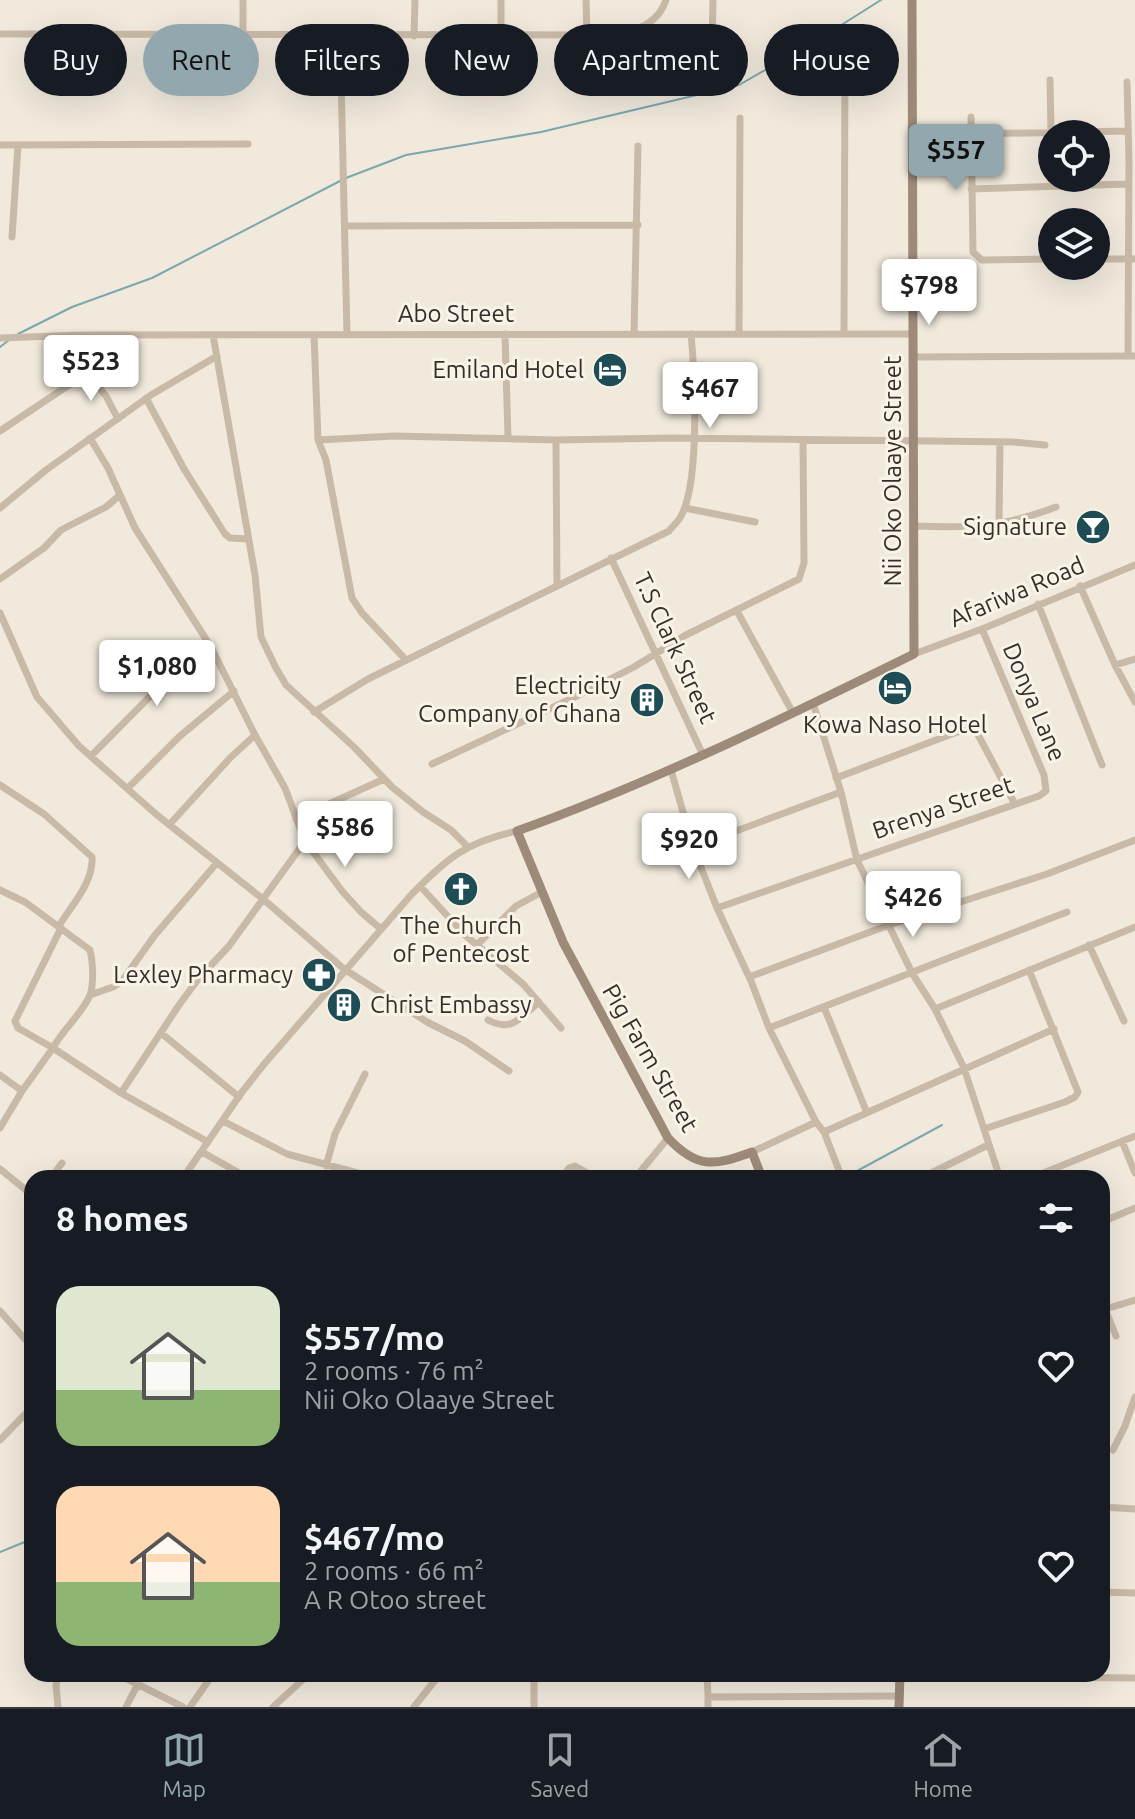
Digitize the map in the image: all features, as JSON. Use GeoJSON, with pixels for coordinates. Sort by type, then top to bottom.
{"type":"FeatureCollection","features":[{"type":"Feature","properties":{"kind":"street"},"geometry":{"type":"LineString","coordinates":[[243,0],[243,24]]}},
{"type":"Feature","properties":{"kind":"street"},"geometry":{"type":"LineString","coordinates":[[414,36],[415,0]]}},
{"type":"Feature","properties":{"kind":"street"},"geometry":{"type":"LineString","coordinates":[[501,0],[501,24]]}},
{"type":"Feature","properties":{"kind":"street"},"geometry":{"type":"LineString","coordinates":[[586,0],[587,24]]}},
{"type":"Feature","properties":{"kind":"street"},"geometry":{"type":"LineString","coordinates":[[647,24],[657,17],[666,0]]}},
{"type":"Feature","properties":{"kind":"street"},"geometry":{"type":"LineString","coordinates":[[712,24],[713,0]]}},
{"type":"Feature","properties":{"kind":"street","name":"Nii Oko Olaaye Street"},"geometry":{"type":"LineString","coordinates":[[912,0],[914,654]]}},
{"type":"Feature","properties":{"kind":"street"},"geometry":{"type":"LineString","coordinates":[[0,34],[143,35]]}},
{"type":"Feature","properties":{"kind":"street"},"geometry":{"type":"LineString","coordinates":[[409,36],[425,36]]}},
{"type":"Feature","properties":{"kind":"street"},"geometry":{"type":"LineString","coordinates":[[1050,80],[1051,120]]}},
{"type":"Feature","properties":{"kind":"street"},"geometry":{"type":"LineString","coordinates":[[913,357],[1132,356],[1128,184],[1132,162],[1127,82]]}},
{"type":"Feature","properties":{"kind":"street"},"geometry":{"type":"LineString","coordinates":[[342,96],[347,334]]}},
{"type":"Feature","properties":{"kind":"street"},"geometry":{"type":"LineString","coordinates":[[844,334],[845,96]]}},
{"type":"Feature","properties":{"kind":"street"},"geometry":{"type":"LineString","coordinates":[[971,117],[972,245],[976,257],[982,260],[1038,259]]}},
{"type":"Feature","properties":{"kind":"street"},"geometry":{"type":"LineString","coordinates":[[739,334],[740,118]]}},
{"type":"Feature","properties":{"kind":"street"},"geometry":{"type":"LineString","coordinates":[[1110,131],[1128,131]]}},
{"type":"Feature","properties":{"kind":"street"},"geometry":{"type":"LineString","coordinates":[[971,134],[1038,132]]}},
{"type":"Feature","properties":{"kind":"street"},"geometry":{"type":"LineString","coordinates":[[0,145],[248,144]]}},
{"type":"Feature","properties":{"kind":"street"},"geometry":{"type":"LineString","coordinates":[[12,237],[18,145]]}},
{"type":"Feature","properties":{"kind":"street"},"geometry":{"type":"LineString","coordinates":[[634,334],[638,146]]}},
{"type":"Feature","properties":{"kind":"street"},"geometry":{"type":"LineString","coordinates":[[971,189],[1128,184]]}},
{"type":"Feature","properties":{"kind":"street"},"geometry":{"type":"LineString","coordinates":[[345,226],[638,225]]}},
{"type":"Feature","properties":{"kind":"street"},"geometry":{"type":"LineString","coordinates":[[1110,259],[1132,259]]}},
{"type":"Feature","properties":{"kind":"street"},"geometry":{"type":"LineString","coordinates":[[505,334],[508,438]]}},
{"type":"Feature","properties":{"kind":"street"},"geometry":{"type":"LineString","coordinates":[[314,712],[368,679],[669,531],[680,519],[691,489],[694,359],[691,334]]}},
{"type":"Feature","properties":{"kind":"street","name":"Abo Street"},"geometry":{"type":"LineString","coordinates":[[0,338],[82,335],[913,334]]}},
{"type":"Feature","properties":{"kind":"street"},"geometry":{"type":"LineString","coordinates":[[82,335],[87,373],[106,396],[118,419]]}},
{"type":"Feature","properties":{"kind":"street"},"geometry":{"type":"LineString","coordinates":[[213,335],[248,539],[261,637],[286,685],[384,779],[467,846]]}},
{"type":"Feature","properties":{"kind":"street"},"geometry":{"type":"LineString","coordinates":[[314,335],[318,440],[326,460],[352,598],[406,660]]}},
{"type":"Feature","properties":{"kind":"street"},"geometry":{"type":"LineString","coordinates":[[0,508],[146,398],[217,356]]}},
{"type":"Feature","properties":{"kind":"street"},"geometry":{"type":"LineString","coordinates":[[0,431],[87,373]]}},
{"type":"Feature","properties":{"kind":"street"},"geometry":{"type":"LineString","coordinates":[[146,398],[196,489],[225,534],[230,538],[248,539]]}},
{"type":"Feature","properties":{"kind":"street"},"geometry":{"type":"LineString","coordinates":[[318,440],[394,436],[556,440],[694,438],[1045,445]]}},
{"type":"Feature","properties":{"kind":"street"},"geometry":{"type":"LineString","coordinates":[[90,438],[108,468],[135,528],[211,647],[285,788],[305,841],[342,891],[381,929]]}},
{"type":"Feature","properties":{"kind":"street"},"geometry":{"type":"LineString","coordinates":[[556,440],[557,585]]}},
{"type":"Feature","properties":{"kind":"street"},"geometry":{"type":"LineString","coordinates":[[432,764],[577,696],[799,579],[803,572],[803,441]]}},
{"type":"Feature","properties":{"kind":"street"},"geometry":{"type":"LineString","coordinates":[[999,525],[1000,442]]}},
{"type":"Feature","properties":{"kind":"street"},"geometry":{"type":"LineString","coordinates":[[0,579],[44,548],[61,530],[106,507],[120,495]]}},
{"type":"Feature","properties":{"kind":"street"},"geometry":{"type":"LineString","coordinates":[[913,526],[963,528],[999,525],[1056,507]]}},
{"type":"Feature","properties":{"kind":"street"},"geometry":{"type":"LineString","coordinates":[[685,508],[755,522]]}},
{"type":"Feature","properties":{"kind":"street","name":"T.S Clark Street"},"geometry":{"type":"LineString","coordinates":[[611,558],[703,755]]}},
{"type":"Feature","properties":{"kind":"street","name":"Afariwa Road"},"geometry":{"type":"LineString","coordinates":[[914,654],[1135,565]]}},
{"type":"Feature","properties":{"kind":"street"},"geometry":{"type":"LineString","coordinates":[[1080,586],[1135,702]]}},
{"type":"Feature","properties":{"kind":"street"},"geometry":{"type":"LineString","coordinates":[[1038,604],[1102,765]]}},
{"type":"Feature","properties":{"kind":"street"},"geometry":{"type":"LineString","coordinates":[[737,611],[793,713]]}},
{"type":"Feature","properties":{"kind":"street"},"geometry":{"type":"LineString","coordinates":[[0,613],[37,697],[91,756],[169,825],[263,899],[344,969],[509,1071]]}},
{"type":"Feature","properties":{"kind":"street","name":"Donya Lane"},"geometry":{"type":"LineString","coordinates":[[982,629],[1044,775],[1046,791]]}},
{"type":"Feature","properties":{"kind":"street"},"geometry":{"type":"LineString","coordinates":[[91,756],[165,679],[211,647]]}},
{"type":"Feature","properties":{"kind":"street"},"geometry":{"type":"LineString","coordinates":[[189,1170],[239,1097],[344,969],[420,886],[467,846],[589,805],[671,770],[914,654]]}},
{"type":"Feature","properties":{"kind":"street"},"geometry":{"type":"LineString","coordinates":[[1115,665],[1135,659]]}},
{"type":"Feature","properties":{"kind":"street"},"geometry":{"type":"LineString","coordinates":[[128,788],[180,736],[234,691]]}},
{"type":"Feature","properties":{"kind":"street"},"geometry":{"type":"LineString","coordinates":[[813,703],[841,792],[857,860],[912,973],[935,1009],[964,1068],[997,1170]]}},
{"type":"Feature","properties":{"kind":"street"},"geometry":{"type":"LineString","coordinates":[[836,778],[957,732],[975,729],[1015,804]]}},
{"type":"Feature","properties":{"kind":"street"},"geometry":{"type":"LineString","coordinates":[[169,825],[255,735]]}},
{"type":"Feature","properties":{"kind":"street"},"geometry":{"type":"LineString","coordinates":[[671,770],[693,847],[717,908],[769,1028],[824,1132],[839,1170]]}},
{"type":"Feature","properties":{"kind":"street"},"geometry":{"type":"LineString","coordinates":[[296,819],[384,779]]}},
{"type":"Feature","properties":{"kind":"street"},"geometry":{"type":"LineString","coordinates":[[0,785],[44,814],[92,857],[93,865],[15,1021],[18,1028],[121,1093],[208,1142]]}},
{"type":"Feature","properties":{"kind":"street","name":"Brenya Street"},"geometry":{"type":"LineString","coordinates":[[717,908],[1046,791]]}},
{"type":"Feature","properties":{"kind":"street"},"geometry":{"type":"LineString","coordinates":[[693,847],[841,792]]}},
{"type":"Feature","properties":{"kind":"street","name":"Pig Farm Street"},"geometry":{"type":"LineString","coordinates":[[517,831],[563,942],[596,1008],[668,1138],[683,1153],[710,1163],[728,1161],[816,1122]]}},
{"type":"Feature","properties":{"kind":"street"},"geometry":{"type":"LineString","coordinates":[[749,977],[889,925],[1047,874],[1135,840]]}},
{"type":"Feature","properties":{"kind":"street"},"geometry":{"type":"LineString","coordinates":[[121,1093],[199,978],[229,946],[305,841]]}},
{"type":"Feature","properties":{"kind":"street"},"geometry":{"type":"LineString","coordinates":[[0,1128],[22,1091],[90,995],[122,981],[155,935],[216,864]]}},
{"type":"Feature","properties":{"kind":"street"},"geometry":{"type":"LineString","coordinates":[[420,886],[477,945],[512,974],[561,1028]]}},
{"type":"Feature","properties":{"kind":"street"},"geometry":{"type":"LineString","coordinates":[[0,890],[25,902],[90,950],[93,959],[90,995]]}},
{"type":"Feature","properties":{"kind":"street"},"geometry":{"type":"LineString","coordinates":[[477,945],[516,906],[542,892]]}},
{"type":"Feature","properties":{"kind":"street"},"geometry":{"type":"LineString","coordinates":[[769,1028],[1067,912]]}},
{"type":"Feature","properties":{"kind":"street"},"geometry":{"type":"LineString","coordinates":[[935,1009],[1135,927]]}},
{"type":"Feature","properties":{"kind":"street"},"geometry":{"type":"LineString","coordinates":[[1089,945],[1124,1021]]}},
{"type":"Feature","properties":{"kind":"street"},"geometry":{"type":"LineString","coordinates":[[984,1129],[1075,1097],[1077,1085],[1029,970]]}},
{"type":"Feature","properties":{"kind":"street"},"geometry":{"type":"LineString","coordinates":[[488,1020],[499,1026],[507,1026],[539,1002]]}},
{"type":"Feature","properties":{"kind":"street"},"geometry":{"type":"LineString","coordinates":[[824,1007],[867,1113]]}},
{"type":"Feature","properties":{"kind":"street"},"geometry":{"type":"LineString","coordinates":[[824,1132],[1054,1029]]}},
{"type":"Feature","properties":{"kind":"street"},"geometry":{"type":"LineString","coordinates":[[161,1033],[239,1097]]}},
{"type":"Feature","properties":{"kind":"street"},"geometry":{"type":"LineString","coordinates":[[326,1166],[335,1134],[365,1074]]}},
{"type":"Feature","properties":{"kind":"street"},"geometry":{"type":"LineString","coordinates":[[0,1075],[22,1091]]}},
{"type":"Feature","properties":{"kind":"street"},"geometry":{"type":"LineString","coordinates":[[223,1121],[287,1154],[343,1170]]}},
{"type":"Feature","properties":{"kind":"street"},"geometry":{"type":"LineString","coordinates":[[1051,1170],[1135,1136]]}},
{"type":"Feature","properties":{"kind":"street"},"geometry":{"type":"LineString","coordinates":[[642,1170],[668,1138]]}},
{"type":"Feature","properties":{"kind":"street"},"geometry":{"type":"LineString","coordinates":[[1122,1141],[1135,1173]]}},
{"type":"Feature","properties":{"kind":"street"},"geometry":{"type":"LineString","coordinates":[[937,1170],[988,1145]]}},
{"type":"Feature","properties":{"kind":"street"},"geometry":{"type":"LineString","coordinates":[[202,1152],[234,1170]]}},
{"type":"Feature","properties":{"kind":"street"},"geometry":{"type":"LineString","coordinates":[[752,1152],[759,1170]]}},
{"type":"Feature","properties":{"kind":"street"},"geometry":{"type":"LineString","coordinates":[[57,1170],[62,1163]]}},
{"type":"Feature","properties":{"kind":"street"},"geometry":{"type":"LineString","coordinates":[[0,1169],[24,1188]]}},
{"type":"Feature","properties":{"kind":"street"},"geometry":{"type":"LineString","coordinates":[[1110,1219],[1135,1208]]}},
{"type":"Feature","properties":{"kind":"street"},"geometry":{"type":"LineString","coordinates":[[1110,1307],[1135,1300]]}},
{"type":"Feature","properties":{"kind":"street"},"geometry":{"type":"LineString","coordinates":[[0,1311],[24,1338]]}},
{"type":"Feature","properties":{"kind":"street"},"geometry":{"type":"LineString","coordinates":[[1110,1322],[1116,1336]]}},
{"type":"Feature","properties":{"kind":"street"},"geometry":{"type":"LineString","coordinates":[[1113,1450],[1135,1397]]}},
{"type":"Feature","properties":{"kind":"street"},"geometry":{"type":"LineString","coordinates":[[0,1440],[24,1415]]}},
{"type":"Feature","properties":{"kind":"street"},"geometry":{"type":"LineString","coordinates":[[1110,1507],[1135,1509]]}},
{"type":"Feature","properties":{"kind":"street"},"geometry":{"type":"LineString","coordinates":[[1110,1592],[1135,1593]]}},
{"type":"Feature","properties":{"kind":"street"},"geometry":{"type":"LineString","coordinates":[[1110,1678],[1135,1678]]}},
{"type":"Feature","properties":{"kind":"street"},"geometry":{"type":"LineString","coordinates":[[57,1682],[58,1707]]}},
{"type":"Feature","properties":{"kind":"street"},"geometry":{"type":"LineString","coordinates":[[132,1682],[183,1707]]}},
{"type":"Feature","properties":{"kind":"street"},"geometry":{"type":"LineString","coordinates":[[190,1707],[207,1682]]}},
{"type":"Feature","properties":{"kind":"street"},"geometry":{"type":"LineString","coordinates":[[273,1707],[299,1682]]}},
{"type":"Feature","properties":{"kind":"street"},"geometry":{"type":"LineString","coordinates":[[414,1707],[434,1682]]}},
{"type":"Feature","properties":{"kind":"street"},"geometry":{"type":"LineString","coordinates":[[534,1682],[534,1707]]}},
{"type":"Feature","properties":{"kind":"street"},"geometry":{"type":"LineString","coordinates":[[707,1682],[708,1707]]}},
{"type":"Feature","properties":{"kind":"street"},"geometry":{"type":"LineString","coordinates":[[899,1707],[900,1682]]}},
{"type":"Feature","properties":{"kind":"street"},"geometry":{"type":"LineString","coordinates":[[126,1707],[136,1684]]}},
{"type":"Feature","properties":{"kind":"street"},"geometry":{"type":"LineString","coordinates":[[708,1697],[899,1696]]}},
{"type":"Feature","properties":{"kind":"waterway"},"geometry":{"type":"LineString","coordinates":[[346,178],[406,155],[541,132],[739,85],[881,0]]}},
{"type":"Feature","properties":{"kind":"waterway"},"geometry":{"type":"LineString","coordinates":[[18,334],[72,307],[152,278],[340,181]]}},
{"type":"Feature","properties":{"kind":"waterway"},"geometry":{"type":"LineString","coordinates":[[0,347],[9,340]]}},
{"type":"Feature","properties":{"kind":"waterway"},"geometry":{"type":"LineString","coordinates":[[859,1170],[942,1125]]}},
{"type":"Feature","properties":{"kind":"waterway"},"geometry":{"type":"LineString","coordinates":[[0,1552],[24,1542]]}},
{"type":"Feature","properties":{"kind":"place","name":"Emiland Hotel"},"geometry":{"type":"Point","coordinates":[610,370]}},
{"type":"Feature","properties":{"kind":"place","name":"Signature"},"geometry":{"type":"Point","coordinates":[1093,527]}},
{"type":"Feature","properties":{"kind":"place","name":"Kowa Naso Hotel"},"geometry":{"type":"Point","coordinates":[895,688]}},
{"type":"Feature","properties":{"kind":"place","name":"Electricity Company of Ghana"},"geometry":{"type":"Point","coordinates":[647,700]}},
{"type":"Feature","properties":{"kind":"place","name":"The Church of Pentecost"},"geometry":{"type":"Point","coordinates":[461,889]}},
{"type":"Feature","properties":{"kind":"place","name":"Lexley Pharmacy"},"geometry":{"type":"Point","coordinates":[319,975]}},
{"type":"Feature","properties":{"kind":"place","name":"Christ Embassy"},"geometry":{"type":"Point","coordinates":[344,1005]}}]}
